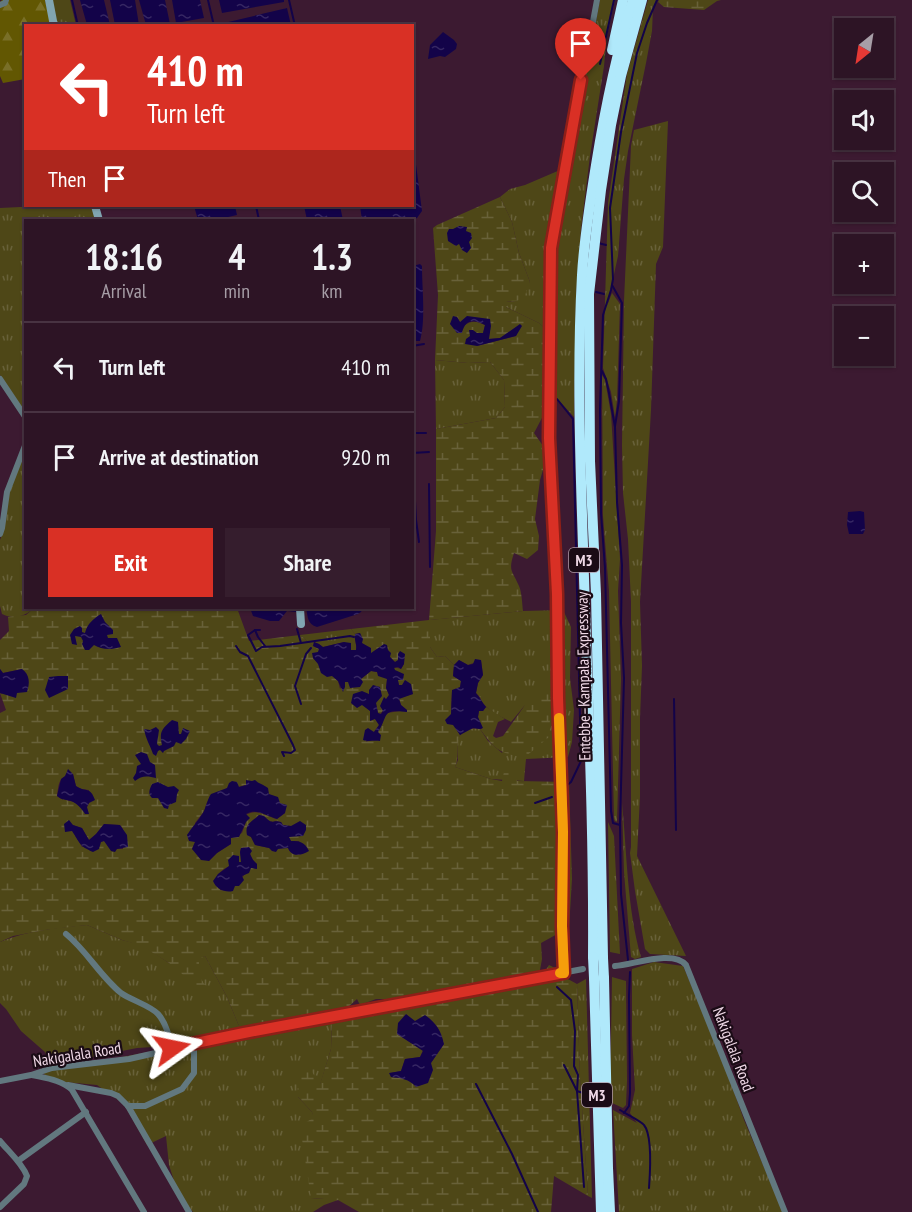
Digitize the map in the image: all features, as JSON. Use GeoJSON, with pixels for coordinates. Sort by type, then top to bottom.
{"type":"FeatureCollection","features":[{"type":"Feature","properties":{"kind":"highway"},"geometry":{"type":"LineString","coordinates":[[601,130],[600,121],[606,82],[623,0]]}},
{"type":"Feature","properties":{"kind":"highway","name":"M3"},"geometry":{"type":"LineString","coordinates":[[598,958],[581,483],[582,274],[601,130],[615,61],[633,0]]}},
{"type":"Feature","properties":{"kind":"highway","name":"Entebbe–Kampala Expressway"},"geometry":{"type":"LineString","coordinates":[[610,1212],[598,958],[596,594],[590,460],[589,294],[611,125],[621,76],[642,0]]}},
{"type":"Feature","properties":{"kind":"highway","name":"Entebbe–Kampala Expressway"},"geometry":{"type":"LineString","coordinates":[[599,978],[601,1212]]}},
{"type":"Feature","properties":{"kind":"street"},"geometry":{"type":"LineString","coordinates":[[0,6],[6,0]]}},
{"type":"Feature","properties":{"kind":"street"},"geometry":{"type":"LineString","coordinates":[[49,0],[54,24]]}},
{"type":"Feature","properties":{"kind":"street"},"geometry":{"type":"LineString","coordinates":[[564,973],[557,594],[549,438],[551,248],[597,0]]}},
{"type":"Feature","properties":{"kind":"street"},"geometry":{"type":"LineString","coordinates":[[0,379],[24,415]]}},
{"type":"Feature","properties":{"kind":"street"},"geometry":{"type":"LineString","coordinates":[[0,534],[3,493],[24,447]]}},
{"type":"Feature","properties":{"kind":"street"},"geometry":{"type":"LineString","coordinates":[[300,609],[301,624]]}},
{"type":"Feature","properties":{"kind":"street"},"geometry":{"type":"LineString","coordinates":[[66,934],[79,944],[120,992],[157,1012],[168,1031],[172,1048]]}},
{"type":"Feature","properties":{"kind":"street","name":"Nakigalala Road"},"geometry":{"type":"LineString","coordinates":[[615,966],[653,959],[678,960],[683,961],[686,965],[785,1212]]}},
{"type":"Feature","properties":{"kind":"street","name":"Nakigalala Road"},"geometry":{"type":"LineString","coordinates":[[0,1081],[52,1068],[129,1059],[172,1048],[583,969]]}},
{"type":"Feature","properties":{"kind":"street"},"geometry":{"type":"LineString","coordinates":[[128,1106],[145,1106],[182,1089],[194,1074],[194,1044]]}},
{"type":"Feature","properties":{"kind":"street"},"geometry":{"type":"LineString","coordinates":[[31,1075],[118,1096],[128,1106],[189,1212]]}},
{"type":"Feature","properties":{"kind":"street"},"geometry":{"type":"LineString","coordinates":[[68,1085],[144,1212]]}},
{"type":"Feature","properties":{"kind":"street"},"geometry":{"type":"LineString","coordinates":[[18,1161],[86,1112]]}},
{"type":"Feature","properties":{"kind":"street"},"geometry":{"type":"LineString","coordinates":[[0,1141],[18,1161],[27,1176],[27,1180],[0,1207]]}},
{"type":"Feature","properties":{"kind":"green space"},"geometry":{"type":"Polygon","coordinates":[[[2,0],[45,0],[51,24],[24,24],[24,79],[3,83],[0,76],[0,2],[2,0]]]}},
{"type":"Feature","properties":{"kind":"green space"},"geometry":{"type":"Polygon","coordinates":[[[50,0],[70,0],[76,24],[56,24],[50,0]]]}},
{"type":"Feature","properties":{"kind":"green space"},"geometry":{"type":"Polygon","coordinates":[[[600,0],[615,0],[607,36],[581,229],[576,296],[574,417],[554,395],[555,255],[570,158],[600,0]]]}},
{"type":"Feature","properties":{"kind":"green space"},"geometry":{"type":"Polygon","coordinates":[[[648,0],[657,0],[653,8],[652,31],[628,151],[618,256],[607,306],[612,293],[620,304],[615,417],[611,392],[603,368],[608,203],[627,74],[648,0]]]}},
{"type":"Feature","properties":{"kind":"green space"},"geometry":{"type":"Polygon","coordinates":[[[659,0],[721,0],[704,10],[664,7],[658,2],[659,0]]]}},
{"type":"Feature","properties":{"kind":"green space"},"geometry":{"type":"Polygon","coordinates":[[[668,121],[663,247],[656,264],[651,410],[640,602],[642,666],[637,856],[686,956],[650,954],[645,949],[630,853],[631,602],[622,445],[624,301],[631,146],[634,130],[668,121]]]}},
{"type":"Feature","properties":{"kind":"green space"},"geometry":{"type":"Polygon","coordinates":[[[560,170],[559,192],[546,256],[547,330],[539,323],[506,307],[506,302],[516,301],[530,282],[519,253],[512,222],[500,197],[510,189],[560,170]]]}},
{"type":"Feature","properties":{"kind":"green space"},"geometry":{"type":"Polygon","coordinates":[[[500,197],[512,222],[519,253],[530,282],[524,298],[506,302],[506,307],[539,323],[547,330],[547,390],[544,414],[534,433],[548,453],[540,480],[535,519],[539,536],[538,550],[527,559],[514,553],[511,564],[521,592],[523,611],[430,620],[430,647],[437,657],[445,656],[454,665],[453,676],[461,681],[460,688],[452,691],[452,719],[460,735],[455,767],[502,781],[504,772],[511,771],[517,781],[569,782],[572,879],[569,928],[541,943],[540,970],[545,971],[549,965],[555,968],[554,972],[513,977],[400,1002],[376,999],[360,1005],[357,999],[345,1012],[241,1031],[227,997],[205,956],[199,959],[199,976],[206,986],[202,991],[169,963],[142,946],[87,925],[13,936],[0,942],[0,713],[6,710],[0,693],[2,694],[22,669],[3,673],[0,669],[0,640],[9,631],[8,617],[26,615],[33,609],[237,609],[249,641],[300,635],[320,649],[313,658],[338,681],[340,689],[345,682],[361,679],[371,671],[387,679],[386,688],[389,695],[380,714],[370,694],[357,708],[362,704],[370,711],[379,725],[366,742],[377,734],[387,713],[407,710],[401,705],[399,698],[413,694],[405,681],[402,686],[399,685],[394,667],[401,669],[404,659],[395,662],[390,657],[371,654],[362,643],[360,633],[355,634],[351,629],[429,620],[436,531],[436,429],[496,418],[505,407],[504,380],[490,362],[435,360],[438,295],[433,228],[500,197]],[[457,317],[450,324],[464,326],[474,322],[485,325],[483,333],[477,333],[477,346],[516,336],[520,325],[500,338],[488,339],[490,319],[460,322],[457,317]],[[73,774],[62,779],[57,796],[87,807],[89,790],[76,786],[73,774]],[[246,785],[227,788],[207,802],[204,811],[195,823],[195,842],[192,849],[209,861],[231,844],[231,838],[242,833],[246,815],[257,812],[277,819],[285,813],[278,802],[268,795],[246,785]],[[259,815],[248,826],[247,831],[247,835],[251,837],[255,845],[288,848],[294,854],[303,854],[299,841],[291,841],[288,836],[303,835],[291,826],[283,825],[278,821],[271,822],[259,815]],[[104,824],[89,840],[82,828],[73,825],[72,830],[82,847],[104,841],[117,849],[123,849],[123,829],[120,825],[104,824]],[[249,847],[241,848],[242,862],[227,867],[216,878],[220,890],[230,889],[251,867],[256,869],[257,864],[251,856],[249,847]]]}},
{"type":"Feature","properties":{"kind":"green space"},"geometry":{"type":"Polygon","coordinates":[[[92,207],[96,219],[24,219],[24,411],[0,375],[0,208],[92,207]]]}},
{"type":"Feature","properties":{"kind":"green space"},"geometry":{"type":"Polygon","coordinates":[[[435,360],[490,362],[504,380],[505,407],[496,418],[436,429],[435,360]]]}},
{"type":"Feature","properties":{"kind":"green space"},"geometry":{"type":"Polygon","coordinates":[[[602,375],[611,414],[620,559],[618,591],[621,679],[617,822],[614,819],[609,591],[603,516],[602,375]]]}},
{"type":"Feature","properties":{"kind":"green space"},"geometry":{"type":"Polygon","coordinates":[[[24,453],[24,609],[33,609],[15,617],[2,614],[0,606],[0,540],[4,529],[9,492],[24,453]]]}},
{"type":"Feature","properties":{"kind":"green space"},"geometry":{"type":"Polygon","coordinates":[[[563,610],[571,627],[570,678],[574,710],[572,742],[568,757],[526,759],[524,781],[491,779],[455,767],[458,760],[457,740],[470,729],[480,729],[488,741],[502,753],[525,705],[511,722],[485,706],[476,693],[483,675],[481,660],[468,665],[459,660],[454,665],[445,656],[437,657],[430,647],[429,620],[523,611],[563,610]]]}},
{"type":"Feature","properties":{"kind":"green space"},"geometry":{"type":"Polygon","coordinates":[[[351,629],[355,634],[356,650],[351,650],[344,642],[323,647],[314,642],[313,646],[300,635],[351,629]]]}},
{"type":"Feature","properties":{"kind":"green space"},"geometry":{"type":"Polygon","coordinates":[[[538,692],[551,698],[549,737],[525,757],[499,750],[480,729],[482,729],[478,717],[479,711],[483,711],[486,707],[505,719],[498,722],[493,736],[496,738],[503,736],[525,705],[538,692]]]}},
{"type":"Feature","properties":{"kind":"green space"},"geometry":{"type":"Polygon","coordinates":[[[622,803],[630,900],[641,957],[635,959],[631,957],[624,872],[622,803]]]}},
{"type":"Feature","properties":{"kind":"green space"},"geometry":{"type":"Polygon","coordinates":[[[608,822],[614,836],[620,954],[610,952],[608,822]]]}},
{"type":"Feature","properties":{"kind":"green space"},"geometry":{"type":"Polygon","coordinates":[[[87,925],[122,940],[142,945],[169,963],[199,977],[199,958],[205,956],[227,997],[241,1031],[207,1037],[197,1042],[332,1022],[331,1049],[320,1085],[298,1097],[312,1112],[314,1118],[311,1198],[324,1199],[324,1205],[313,1212],[193,1212],[178,1193],[169,1165],[166,1136],[147,1145],[124,1104],[97,1085],[65,1082],[43,1073],[184,1045],[137,1048],[51,1065],[45,1052],[21,1031],[0,1003],[0,942],[32,932],[87,925]]]}},
{"type":"Feature","properties":{"kind":"green space"},"geometry":{"type":"Polygon","coordinates":[[[654,962],[683,966],[783,1212],[619,1212],[613,1110],[637,1123],[630,1113],[635,1090],[632,969],[654,962]]]}},
{"type":"Feature","properties":{"kind":"green space"},"geometry":{"type":"Polygon","coordinates":[[[612,977],[626,981],[627,1080],[626,1105],[623,1108],[610,1102],[612,977]]]}},
{"type":"Feature","properties":{"kind":"green space"},"geometry":{"type":"Polygon","coordinates":[[[566,978],[577,984],[580,1079],[588,1196],[554,1176],[551,1212],[359,1212],[338,1200],[324,1205],[324,1199],[311,1198],[300,1126],[313,1118],[312,1112],[298,1097],[297,1075],[310,1069],[320,1084],[331,1049],[332,1022],[566,978]],[[397,1034],[423,1050],[420,1057],[405,1059],[401,1071],[390,1073],[391,1077],[403,1078],[412,1082],[431,1063],[444,1044],[397,1034]]]}},
{"type":"Feature","properties":{"kind":"green space"},"geometry":{"type":"Polygon","coordinates":[[[586,979],[592,1198],[588,1196],[580,1079],[577,984],[586,979]]]}},
{"type":"Feature","properties":{"kind":"water"},"geometry":{"type":"Polygon","coordinates":[[[80,0],[104,0],[110,24],[87,24],[80,0]]]}},
{"type":"Feature","properties":{"kind":"water"},"geometry":{"type":"Polygon","coordinates":[[[110,0],[135,0],[139,24],[115,24],[110,0]]]}},
{"type":"Feature","properties":{"kind":"water"},"geometry":{"type":"Polygon","coordinates":[[[139,0],[165,0],[170,24],[146,24],[139,0]]]}},
{"type":"Feature","properties":{"kind":"water"},"geometry":{"type":"Polygon","coordinates":[[[172,0],[200,0],[204,18],[176,23],[172,0]]]}},
{"type":"Feature","properties":{"kind":"water"},"geometry":{"type":"Polygon","coordinates":[[[219,0],[284,0],[284,2],[222,13],[219,0]]]}},
{"type":"Feature","properties":{"kind":"water"},"geometry":{"type":"Polygon","coordinates":[[[287,8],[291,24],[224,24],[287,8]]]}},
{"type":"Feature","properties":{"kind":"water"},"geometry":{"type":"Polygon","coordinates":[[[443,32],[454,40],[457,44],[456,49],[445,57],[428,59],[430,45],[443,32]]]}},
{"type":"Feature","properties":{"kind":"water"},"geometry":{"type":"Polygon","coordinates":[[[414,149],[422,211],[417,218],[362,219],[360,207],[414,207],[414,149]]]}},
{"type":"Feature","properties":{"kind":"water"},"geometry":{"type":"Polygon","coordinates":[[[194,207],[235,207],[237,215],[219,219],[198,219],[194,207]]]}},
{"type":"Feature","properties":{"kind":"water"},"geometry":{"type":"Polygon","coordinates":[[[304,207],[340,207],[343,219],[307,219],[304,207]]]}},
{"type":"Feature","properties":{"kind":"water"},"geometry":{"type":"Polygon","coordinates":[[[459,226],[467,227],[466,231],[471,233],[472,238],[469,242],[471,248],[467,253],[459,244],[456,246],[448,241],[449,229],[459,226]]]}},
{"type":"Feature","properties":{"kind":"water"},"geometry":{"type":"Polygon","coordinates":[[[420,264],[422,266],[423,324],[420,341],[414,341],[414,266],[420,264]]]}},
{"type":"Feature","properties":{"kind":"water"},"geometry":{"type":"Polygon","coordinates":[[[453,316],[457,317],[460,322],[467,316],[490,319],[489,339],[500,338],[520,324],[522,326],[516,336],[477,346],[465,344],[466,339],[470,336],[469,330],[483,333],[485,325],[470,322],[465,325],[462,333],[457,333],[450,324],[453,316]]]}},
{"type":"Feature","properties":{"kind":"water"},"geometry":{"type":"Polygon","coordinates":[[[848,512],[864,512],[865,530],[863,534],[849,534],[848,512]]]}},
{"type":"Feature","properties":{"kind":"water"},"geometry":{"type":"Polygon","coordinates":[[[250,609],[297,609],[296,612],[287,611],[279,621],[253,616],[250,609]]]}},
{"type":"Feature","properties":{"kind":"water"},"geometry":{"type":"Polygon","coordinates":[[[306,609],[362,609],[358,614],[317,627],[310,622],[306,609]]]}},
{"type":"Feature","properties":{"kind":"water"},"geometry":{"type":"Polygon","coordinates":[[[101,614],[113,630],[113,634],[107,635],[108,638],[117,638],[121,647],[107,649],[94,645],[89,650],[85,650],[81,637],[75,636],[77,645],[72,644],[70,635],[74,629],[80,626],[82,632],[85,633],[91,622],[101,614]]]}},
{"type":"Feature","properties":{"kind":"water"},"geometry":{"type":"Polygon","coordinates":[[[360,633],[362,643],[371,648],[371,653],[384,644],[387,645],[391,653],[390,657],[395,662],[398,660],[400,651],[405,654],[401,669],[394,668],[404,674],[403,680],[398,680],[399,685],[402,685],[405,680],[411,684],[413,694],[399,699],[407,712],[393,712],[386,715],[378,732],[381,735],[380,741],[363,740],[365,730],[368,728],[374,732],[379,725],[375,719],[370,721],[370,711],[362,705],[357,708],[351,703],[353,694],[362,691],[369,694],[373,685],[380,687],[382,696],[376,703],[378,713],[381,714],[383,711],[380,706],[384,697],[386,699],[389,695],[386,688],[387,679],[371,671],[361,679],[363,682],[360,687],[350,688],[348,682],[345,682],[343,692],[338,681],[332,676],[327,677],[321,673],[312,653],[318,652],[319,649],[313,646],[314,642],[323,647],[344,642],[351,643],[351,650],[356,650],[355,634],[360,633]]]}},
{"type":"Feature","properties":{"kind":"water"},"geometry":{"type":"Polygon","coordinates":[[[475,659],[481,660],[483,675],[476,693],[486,707],[483,711],[479,711],[478,717],[483,728],[473,728],[460,735],[453,725],[447,724],[445,720],[451,714],[452,690],[460,687],[461,681],[453,676],[454,665],[459,660],[468,665],[473,664],[475,659]]]}},
{"type":"Feature","properties":{"kind":"water"},"geometry":{"type":"Polygon","coordinates":[[[0,669],[3,673],[22,669],[29,679],[27,692],[17,693],[16,698],[0,693],[0,669]]]}},
{"type":"Feature","properties":{"kind":"water"},"geometry":{"type":"Polygon","coordinates":[[[68,676],[68,689],[49,698],[45,690],[49,677],[68,676]]]}},
{"type":"Feature","properties":{"kind":"water"},"geometry":{"type":"Polygon","coordinates":[[[172,720],[178,722],[179,734],[183,728],[190,731],[181,744],[176,742],[163,753],[158,751],[156,756],[153,754],[144,729],[150,730],[156,727],[159,730],[157,744],[159,746],[162,745],[162,731],[172,720]]]}},
{"type":"Feature","properties":{"kind":"water"},"geometry":{"type":"Polygon","coordinates":[[[141,752],[147,754],[150,762],[155,765],[156,778],[145,776],[135,781],[133,778],[137,766],[141,764],[135,755],[141,752]]]}},
{"type":"Feature","properties":{"kind":"water"},"geometry":{"type":"Polygon","coordinates":[[[68,769],[73,774],[76,786],[90,791],[95,800],[87,807],[89,814],[85,814],[73,802],[57,796],[61,779],[68,769]]]}},
{"type":"Feature","properties":{"kind":"water"},"geometry":{"type":"Polygon","coordinates":[[[246,780],[255,780],[268,788],[269,794],[278,797],[280,803],[287,805],[285,813],[277,819],[258,812],[246,814],[250,818],[239,837],[231,838],[231,844],[209,861],[201,860],[192,849],[195,842],[189,841],[187,835],[203,813],[211,794],[227,788],[232,781],[237,782],[239,787],[246,785],[246,780]]]}},
{"type":"Feature","properties":{"kind":"water"},"geometry":{"type":"Polygon","coordinates":[[[158,782],[168,787],[174,786],[179,790],[176,802],[169,805],[168,809],[164,808],[158,798],[152,798],[150,795],[152,784],[158,782]]]}},
{"type":"Feature","properties":{"kind":"water"},"geometry":{"type":"Polygon","coordinates":[[[259,815],[271,822],[281,822],[283,825],[291,826],[300,821],[306,825],[303,836],[289,837],[291,841],[304,844],[309,851],[297,855],[288,848],[278,849],[276,852],[255,845],[251,837],[247,835],[247,828],[259,815]]]}},
{"type":"Feature","properties":{"kind":"water"},"geometry":{"type":"Polygon","coordinates":[[[69,820],[73,825],[82,828],[89,840],[104,824],[120,825],[127,835],[128,847],[117,849],[115,852],[111,851],[104,841],[101,842],[99,849],[93,852],[82,846],[72,831],[65,832],[64,824],[69,820]]]}},
{"type":"Feature","properties":{"kind":"water"},"geometry":{"type":"Polygon","coordinates":[[[249,847],[257,869],[251,868],[249,873],[242,876],[244,880],[239,886],[235,886],[233,891],[221,890],[213,881],[229,866],[228,860],[233,855],[239,856],[239,862],[241,862],[241,848],[249,847]]]}},
{"type":"Feature","properties":{"kind":"water"},"geometry":{"type":"Polygon","coordinates":[[[406,1014],[415,1021],[425,1015],[429,1018],[440,1031],[444,1044],[431,1063],[433,1070],[428,1083],[416,1087],[401,1078],[391,1077],[389,1073],[401,1071],[405,1059],[420,1057],[423,1051],[397,1034],[398,1023],[406,1014]]]}},
{"type":"Feature","properties":{"kind":"waterway"},"geometry":{"type":"LineString","coordinates":[[72,0],[78,24]]}},
{"type":"Feature","properties":{"kind":"waterway"},"geometry":{"type":"LineString","coordinates":[[208,0],[214,24]]}},
{"type":"Feature","properties":{"kind":"waterway"},"geometry":{"type":"LineString","coordinates":[[289,0],[295,24]]}},
{"type":"Feature","properties":{"kind":"waterway"},"geometry":{"type":"LineString","coordinates":[[600,64],[614,0]]}},
{"type":"Feature","properties":{"kind":"waterway"},"geometry":{"type":"LineString","coordinates":[[620,825],[613,823],[611,811],[605,568],[601,513],[600,409],[603,315],[613,279],[610,208],[621,132],[637,53],[657,0]]}},
{"type":"Feature","properties":{"kind":"waterway"},"geometry":{"type":"LineString","coordinates":[[256,207],[259,219]]}},
{"type":"Feature","properties":{"kind":"waterway"},"geometry":{"type":"LineString","coordinates":[[598,243],[606,245]]}},
{"type":"Feature","properties":{"kind":"waterway"},"geometry":{"type":"LineString","coordinates":[[612,285],[622,303],[619,401],[615,426]]}},
{"type":"Feature","properties":{"kind":"waterway"},"geometry":{"type":"LineString","coordinates":[[596,292],[604,294]]}},
{"type":"Feature","properties":{"kind":"waterway"},"geometry":{"type":"LineString","coordinates":[[414,346],[424,344]]}},
{"type":"Feature","properties":{"kind":"waterway"},"geometry":{"type":"LineString","coordinates":[[602,371],[606,379],[615,427],[617,502],[622,565],[621,623],[624,678],[620,823],[621,894],[628,960]]}},
{"type":"Feature","properties":{"kind":"waterway"},"geometry":{"type":"LineString","coordinates":[[557,399],[573,419],[581,761],[571,782],[566,786]]}},
{"type":"Feature","properties":{"kind":"waterway"},"geometry":{"type":"LineString","coordinates":[[414,433],[426,433]]}},
{"type":"Feature","properties":{"kind":"waterway"},"geometry":{"type":"LineString","coordinates":[[414,453],[429,452]]}},
{"type":"Feature","properties":{"kind":"waterway"},"geometry":{"type":"LineString","coordinates":[[429,484],[430,567]]}},
{"type":"Feature","properties":{"kind":"waterway"},"geometry":{"type":"LineString","coordinates":[[414,499],[419,542]]}},
{"type":"Feature","properties":{"kind":"waterway"},"geometry":{"type":"LineString","coordinates":[[297,629],[301,643]]}},
{"type":"Feature","properties":{"kind":"waterway"},"geometry":{"type":"LineString","coordinates":[[255,630],[248,635],[256,651],[262,647],[354,637]]}},
{"type":"Feature","properties":{"kind":"waterway"},"geometry":{"type":"LineString","coordinates":[[260,630],[255,630],[265,646]]}},
{"type":"Feature","properties":{"kind":"waterway"},"geometry":{"type":"LineString","coordinates":[[236,646],[240,652],[248,656],[293,745],[295,750],[291,753],[282,752],[284,756]]}},
{"type":"Feature","properties":{"kind":"waterway"},"geometry":{"type":"LineString","coordinates":[[301,704],[295,686],[306,654],[311,648]]}},
{"type":"Feature","properties":{"kind":"waterway"},"geometry":{"type":"LineString","coordinates":[[674,699],[676,830]]}},
{"type":"Feature","properties":{"kind":"waterway"},"geometry":{"type":"LineString","coordinates":[[535,803],[552,797]]}},
{"type":"Feature","properties":{"kind":"waterway"},"geometry":{"type":"LineString","coordinates":[[624,1113],[629,1106],[630,1093],[630,972]]}},
{"type":"Feature","properties":{"kind":"waterway"},"geometry":{"type":"LineString","coordinates":[[557,987],[571,1000],[575,1031],[574,1066],[578,1075],[577,1091],[584,1187]]}},
{"type":"Feature","properties":{"kind":"waterway"},"geometry":{"type":"LineString","coordinates":[[564,1065],[577,1091],[583,1093]]}},
{"type":"Feature","properties":{"kind":"waterway"},"geometry":{"type":"LineString","coordinates":[[476,1084],[512,1154],[538,1212]]}},
{"type":"Feature","properties":{"kind":"waterway"},"geometry":{"type":"LineString","coordinates":[[620,1110],[642,1123],[647,1130],[650,1155],[649,1188]]}},
{"type":"Feature","properties":{"kind":"slow traffic"},"geometry":{"type":"LineString","coordinates":[[559,718],[564,973],[560,973]]}},
{"type":"Feature","properties":{"kind":"route"},"geometry":{"type":"LineString","coordinates":[[172,1048],[564,973],[557,594],[549,438],[551,248],[581,80]]}}]}
